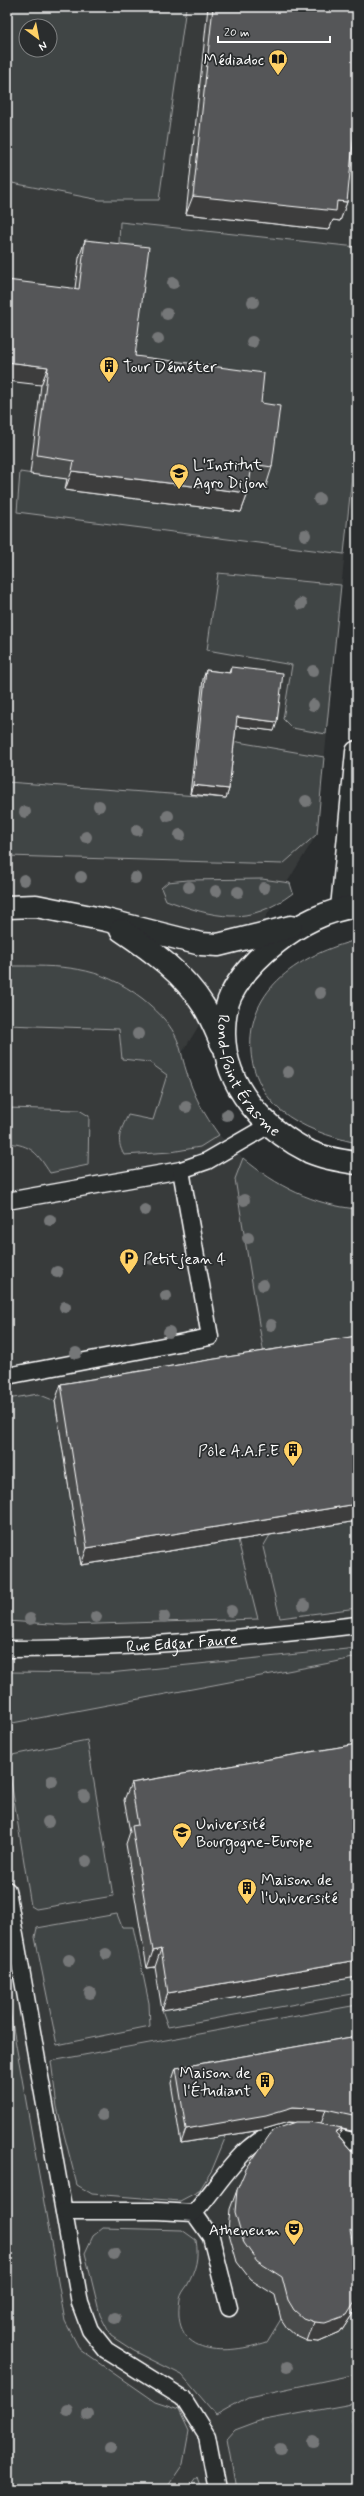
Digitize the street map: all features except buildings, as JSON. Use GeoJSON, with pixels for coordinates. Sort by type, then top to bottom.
{"type":"FeatureCollection","features":[{"type":"Feature","properties":{"kind":"main road"},"geometry":{"type":"LineString","coordinates":[[350,907],[357,752]]}},
{"type":"Feature","properties":{"kind":"main road"},"geometry":{"type":"LineString","coordinates":[[7,907],[36,906],[106,920],[181,940],[218,946],[298,925]]}},
{"type":"Feature","properties":{"kind":"main road","name":"Rond-Point Érasme"},"geometry":{"type":"LineString","coordinates":[[350,907],[318,916],[298,925],[263,953],[230,996],[224,1020],[225,1049],[233,1076],[247,1103],[268,1125],[311,1152],[357,1163]]}},
{"type":"Feature","properties":{"kind":"main road"},"geometry":{"type":"LineString","coordinates":[[106,920],[153,951],[190,989],[203,1005],[225,1049]]}},
{"type":"Feature","properties":{"kind":"lane"},"geometry":{"type":"LineString","coordinates":[[7,1201],[181,1170],[207,1161],[268,1125]]}},
{"type":"Feature","properties":{"kind":"lane"},"geometry":{"type":"LineString","coordinates":[[7,1376],[210,1337],[181,1170]]}},
{"type":"Feature","properties":{"kind":"lane","name":"Rue Edgar Faure"},"geometry":{"type":"LineString","coordinates":[[7,1649],[131,1646],[274,1635],[357,1625]]}},
{"type":"Feature","properties":{"kind":"lane"},"geometry":{"type":"LineString","coordinates":[[7,1890],[80,2303],[90,2330],[106,2350],[183,2398],[207,2436],[217,2489]]}},
{"type":"Feature","properties":{"kind":"lane"},"geometry":{"type":"LineString","coordinates":[[64,2211],[142,2210],[194,2213],[212,2194],[228,2168],[244,2151],[263,2137],[286,2130],[317,2132],[357,2142]]}},
{"type":"Feature","properties":{"kind":"lane"},"geometry":{"type":"LineString","coordinates":[[194,2213],[211,2237],[229,2308]]}},
{"type":"Feature","properties":{"kind":"shaded area","name":"Université Bourgogne-Europe"},"geometry":{"type":"Polygon","coordinates":[[[7,7],[357,7],[357,429],[317,834],[182,1053],[186,1070],[201,1110],[219,1135],[262,1175],[303,1196],[324,1203],[357,1209],[357,2489],[7,2489],[7,7]]]}},
{"type":"Feature","properties":{"kind":"shaded area"},"geometry":{"type":"Polygon","coordinates":[[[7,7],[186,7],[159,200],[100,200],[12,183],[7,202],[7,7]]]}},
{"type":"Feature","properties":{"kind":"shaded area"},"geometry":{"type":"Polygon","coordinates":[[[120,222],[357,247],[357,427],[344,554],[17,512],[20,472],[67,479],[65,490],[129,375],[118,263],[120,222]]]}},
{"type":"Feature","properties":{"kind":"shaded area"},"geometry":{"type":"Polygon","coordinates":[[[218,573],[341,585],[326,734],[292,728],[283,719],[292,665],[207,650],[218,573]]]}},
{"type":"Feature","properties":{"kind":"shaded area"},"geometry":{"type":"Polygon","coordinates":[[[232,741],[324,757],[317,834],[283,864],[7,856],[7,782],[225,798],[232,741]]]}},
{"type":"Feature","properties":{"kind":"shaded area"},"geometry":{"type":"Polygon","coordinates":[[[262,879],[290,883],[293,893],[277,904],[261,911],[246,915],[216,915],[184,906],[166,900],[161,888],[168,882],[187,880],[262,879]]]}},
{"type":"Feature","properties":{"kind":"shaded area"},"geometry":{"type":"Polygon","coordinates":[[[357,940],[357,1143],[337,1138],[307,1127],[280,1110],[264,1091],[256,1075],[251,1052],[252,1029],[258,1009],[268,992],[282,977],[298,964],[317,954],[336,946],[357,940]]]}},
{"type":"Feature","properties":{"kind":"shaded area"},"geometry":{"type":"Polygon","coordinates":[[[7,966],[45,966],[78,969],[110,979],[143,999],[165,1020],[175,1035],[196,1096],[204,1112],[219,1135],[200,1147],[171,1152],[124,1155],[119,1139],[121,1130],[128,1115],[153,1120],[167,1075],[149,1062],[122,1059],[119,1029],[7,1025],[7,966]]]}},
{"type":"Feature","properties":{"kind":"shaded area"},"geometry":{"type":"Polygon","coordinates":[[[7,1108],[79,1110],[89,1116],[88,1165],[50,1173],[33,1151],[22,1146],[7,1143],[7,1108]]]}},
{"type":"Feature","properties":{"kind":"shaded area"},"geometry":{"type":"Polygon","coordinates":[[[243,1158],[269,1177],[296,1192],[326,1203],[357,1209],[357,1353],[266,1367],[235,1179],[243,1158]]]}},
{"type":"Feature","properties":{"kind":"shaded area"},"geometry":{"type":"Polygon","coordinates":[[[38,1394],[55,1401],[81,1565],[238,1540],[258,1619],[65,1625],[7,1621],[7,1399],[38,1394]]]}},
{"type":"Feature","properties":{"kind":"shaded area"},"geometry":{"type":"Polygon","coordinates":[[[357,1521],[357,1608],[280,1618],[263,1547],[270,1535],[357,1521]]]}},
{"type":"Feature","properties":{"kind":"shaded area"},"geometry":{"type":"Polygon","coordinates":[[[357,1648],[357,1657],[335,1662],[7,1724],[7,1672],[109,1673],[357,1648]]]}},
{"type":"Feature","properties":{"kind":"shaded area"},"geometry":{"type":"Polygon","coordinates":[[[87,1740],[113,1896],[36,1909],[31,1906],[7,1756],[87,1740]]]}},
{"type":"Feature","properties":{"kind":"shaded area"},"geometry":{"type":"Polygon","coordinates":[[[117,1914],[122,1927],[133,1927],[149,2003],[150,2026],[57,2045],[35,1937],[37,1928],[117,1914]]]}},
{"type":"Feature","properties":{"kind":"shaded area"},"geometry":{"type":"Polygon","coordinates":[[[357,1977],[357,1993],[168,2027],[162,2010],[357,1977]]]}},
{"type":"Feature","properties":{"kind":"shaded area"},"geometry":{"type":"Polygon","coordinates":[[[7,1994],[65,2321],[80,2350],[155,2402],[179,2410],[189,2431],[183,2464],[166,2489],[7,2489],[7,1994]]]}},
{"type":"Feature","properties":{"kind":"shaded area"},"geometry":{"type":"Polygon","coordinates":[[[357,2005],[357,2050],[226,2136],[212,2170],[199,2191],[180,2201],[92,2194],[77,2185],[57,2107],[51,2061],[357,2005]]]}},
{"type":"Feature","properties":{"kind":"shaded area"},"geometry":{"type":"Polygon","coordinates":[[[103,2228],[182,2230],[196,2240],[197,2252],[195,2269],[180,2297],[179,2318],[184,2332],[193,2342],[205,2348],[219,2350],[235,2349],[267,2342],[281,2319],[296,2336],[319,2342],[340,2333],[352,2315],[357,2266],[357,2374],[248,2397],[216,2415],[182,2375],[134,2351],[111,2336],[100,2315],[85,2253],[93,2236],[103,2228]]]}},
{"type":"Feature","properties":{"kind":"shaded area"},"geometry":{"type":"Polygon","coordinates":[[[357,2403],[357,2489],[236,2489],[227,2439],[235,2430],[259,2421],[357,2403]]]}},
{"type":"Feature","properties":{"kind":"shaded area"},"geometry":{"type":"Polygon","coordinates":[[[197,2477],[201,2489],[188,2489],[197,2477]]]}},
{"type":"Feature","properties":{"kind":"place","name":"Médiadoc"},"geometry":{"type":"Point","coordinates":[278,76]}},
{"type":"Feature","properties":{"kind":"place","name":"Tour Déméter"},"geometry":{"type":"Point","coordinates":[109,383]}},
{"type":"Feature","properties":{"kind":"place","name":"L'Institut Agro Dijon"},"geometry":{"type":"Point","coordinates":[179,490]}},
{"type":"Feature","properties":{"kind":"place","name":"Petitjean 4"},"geometry":{"type":"Point","coordinates":[129,1275]}},
{"type":"Feature","properties":{"kind":"place","name":"Pôle A.A.F.E"},"geometry":{"type":"Point","coordinates":[293,1467]}},
{"type":"Feature","properties":{"kind":"place","name":"Université Bourgogne-Europe"},"geometry":{"type":"Point","coordinates":[182,1849]}},
{"type":"Feature","properties":{"kind":"place","name":"Maison de l'Université"},"geometry":{"type":"Point","coordinates":[247,1905]}},
{"type":"Feature","properties":{"kind":"place","name":"Maison de l'Étudiant"},"geometry":{"type":"Point","coordinates":[265,2098]}},
{"type":"Feature","properties":{"kind":"place","name":"Atheneum"},"geometry":{"type":"Point","coordinates":[294,2246]}}]}
